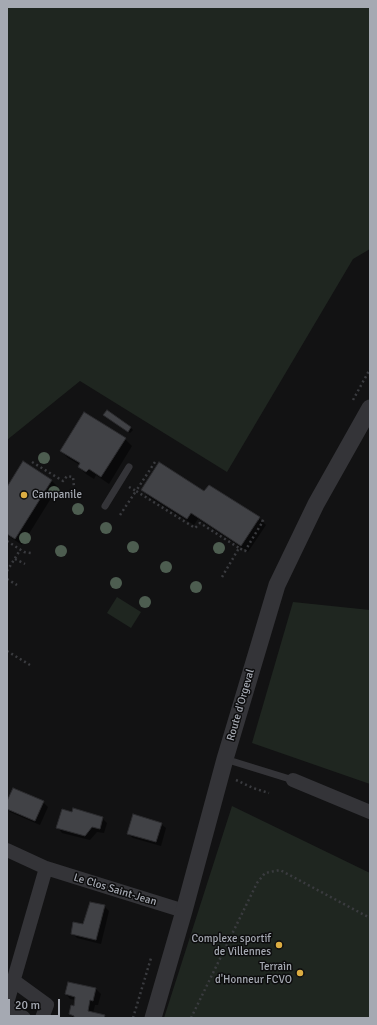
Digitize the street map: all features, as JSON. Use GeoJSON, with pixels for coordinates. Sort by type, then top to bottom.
{"type":"FeatureCollection","features":[{"type":"Feature","properties":{"kind":"street","name":"Route d'Orgeval"},"geometry":{"type":"LineString","coordinates":[[153,1018],[184,911],[225,759],[277,584],[316,504],[370,408]]}},
{"type":"Feature","properties":{"kind":"street"},"geometry":{"type":"LineString","coordinates":[[293,780],[370,812]]}},
{"type":"Feature","properties":{"kind":"street","name":"Le Clos Saint-Jean"},"geometry":{"type":"LineString","coordinates":[[7,850],[46,868],[184,911]]}},
{"type":"Feature","properties":{"kind":"street"},"geometry":{"type":"LineString","coordinates":[[24,1018],[7,1004],[46,868]]}},
{"type":"Feature","properties":{"kind":"street"},"geometry":{"type":"LineString","coordinates":[[14,980],[47,1005],[42,1018]]}},
{"type":"Feature","properties":{"kind":"lane"},"geometry":{"type":"LineString","coordinates":[[105,506],[129,467]]}},
{"type":"Feature","properties":{"kind":"lane"},"geometry":{"type":"LineString","coordinates":[[225,759],[293,780]]}},
{"type":"Feature","properties":{"kind":"path"},"geometry":{"type":"LineString","coordinates":[[32,462],[63,481],[67,476],[73,477],[74,488]]}},
{"type":"Feature","properties":{"kind":"path"},"geometry":{"type":"LineString","coordinates":[[120,515],[155,462]]}},
{"type":"Feature","properties":{"kind":"path"},"geometry":{"type":"LineString","coordinates":[[120,482],[195,528],[200,522],[245,551],[263,521],[258,519]]}},
{"type":"Feature","properties":{"kind":"path"},"geometry":{"type":"LineString","coordinates":[[7,541],[20,550],[31,554]]}},
{"type":"Feature","properties":{"kind":"path"},"geometry":{"type":"LineString","coordinates":[[222,577],[239,548]]}},
{"type":"Feature","properties":{"kind":"path"},"geometry":{"type":"LineString","coordinates":[[7,571],[20,550]]}},
{"type":"Feature","properties":{"kind":"path"},"geometry":{"type":"LineString","coordinates":[[15,559],[25,564]]}},
{"type":"Feature","properties":{"kind":"path"},"geometry":{"type":"LineString","coordinates":[[7,579],[17,585]]}},
{"type":"Feature","properties":{"kind":"path"},"geometry":{"type":"LineString","coordinates":[[7,651],[30,665]]}},
{"type":"Feature","properties":{"kind":"path"},"geometry":{"type":"LineString","coordinates":[[233,779],[268,793]]}},
{"type":"Feature","properties":{"kind":"path"},"geometry":{"type":"LineString","coordinates":[[192,1018],[258,883],[265,873],[280,870],[370,918]]}},
{"type":"Feature","properties":{"kind":"path"},"geometry":{"type":"LineString","coordinates":[[133,1018],[152,953]]}},
{"type":"Feature","properties":{"kind":"shaded area"},"geometry":{"type":"Polygon","coordinates":[[[7,7],[370,7],[370,249],[353,259],[227,472],[80,381],[7,440],[7,7]]]}},
{"type":"Feature","properties":{"kind":"shaded area"},"geometry":{"type":"Polygon","coordinates":[[[117,597],[141,612],[131,628],[107,613],[117,597]]]}},
{"type":"Feature","properties":{"kind":"shaded area"},"geometry":{"type":"Polygon","coordinates":[[[293,602],[370,610],[370,784],[252,743],[293,602]]]}},
{"type":"Feature","properties":{"kind":"shaded area","name":"Complexe sportif de Villennes"},"geometry":{"type":"Polygon","coordinates":[[[232,806],[370,873],[370,1018],[164,1018],[232,806]]]}},
{"type":"Feature","properties":{"kind":"building"},"geometry":{"type":"Polygon","coordinates":[[[107,410],[131,427],[128,432],[103,415],[107,410]]]}},
{"type":"Feature","properties":{"kind":"building"},"geometry":{"type":"Polygon","coordinates":[[[84,412],[126,438],[101,477],[89,469],[86,472],[78,467],[80,463],[60,451],[84,412]]]}},
{"type":"Feature","properties":{"kind":"building"},"geometry":{"type":"Polygon","coordinates":[[[23,461],[52,480],[15,539],[7,534],[7,487],[23,461]]]}},
{"type":"Feature","properties":{"kind":"building"},"geometry":{"type":"Polygon","coordinates":[[[159,462],[204,491],[209,485],[260,517],[241,546],[191,513],[187,519],[141,490],[159,462]]]}},
{"type":"Feature","properties":{"kind":"building"},"geometry":{"type":"Polygon","coordinates":[[[13,788],[44,801],[35,821],[7,809],[7,801],[13,788]]]}},
{"type":"Feature","properties":{"kind":"building"},"geometry":{"type":"Polygon","coordinates":[[[73,808],[103,817],[100,829],[92,827],[85,836],[56,828],[62,809],[72,812],[73,808]]]}},
{"type":"Feature","properties":{"kind":"building"},"geometry":{"type":"Polygon","coordinates":[[[133,814],[162,823],[156,842],[127,834],[133,814]]]}},
{"type":"Feature","properties":{"kind":"building"},"geometry":{"type":"Polygon","coordinates":[[[90,902],[105,905],[96,940],[71,934],[73,922],[83,924],[90,902]]]}},
{"type":"Feature","properties":{"kind":"building"},"geometry":{"type":"Polygon","coordinates":[[[68,982],[96,988],[93,1001],[90,1000],[88,1011],[105,1015],[104,1018],[74,1018],[74,1016],[69,1014],[71,1005],[74,1006],[75,997],[65,994],[68,982]]]}},
{"type":"Feature","properties":{"kind":"place","name":"Campanile"},"geometry":{"type":"Point","coordinates":[24,495]}},
{"type":"Feature","properties":{"kind":"place","name":"Complexe sportif de Villennes"},"geometry":{"type":"Point","coordinates":[279,945]}},
{"type":"Feature","properties":{"kind":"place","name":"Terrain d'Honneur FCVO"},"geometry":{"type":"Point","coordinates":[300,973]}}]}
